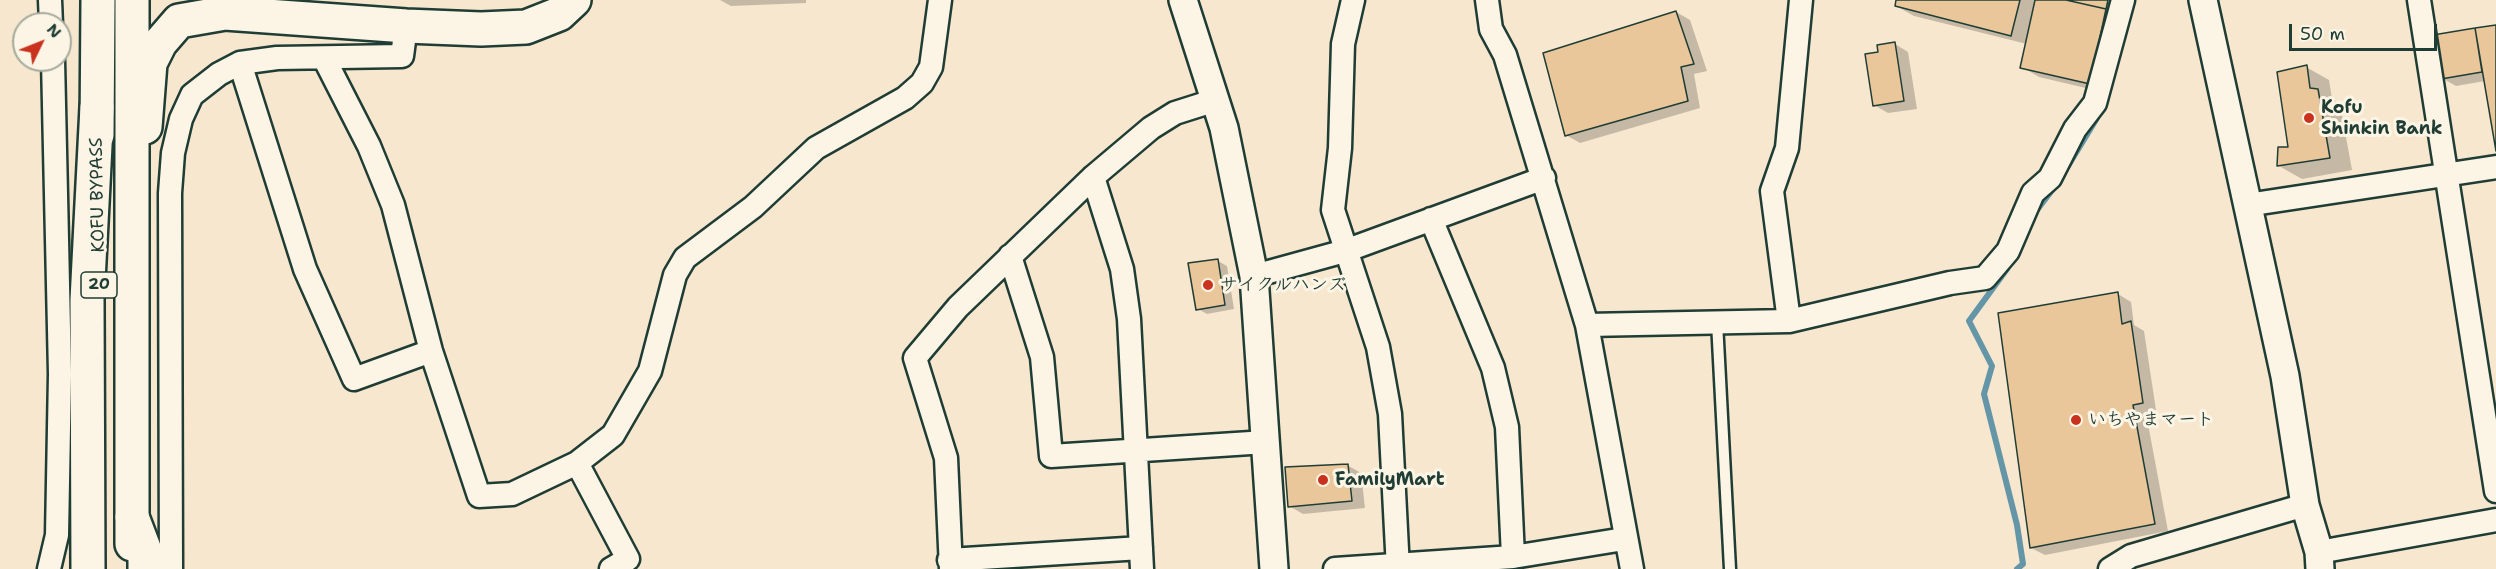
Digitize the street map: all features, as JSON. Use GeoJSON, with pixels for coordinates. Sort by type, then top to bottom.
{"type":"FeatureCollection","features":[{"type":"Feature","properties":{"kind":"main road","name":"KOFU BYPASS"},"geometry":{"type":"LineString","coordinates":[[98,0],[102,569]]}},
{"type":"Feature","properties":{"kind":"main road","name":"KOFU BYPASS"},"geometry":{"type":"LineString","coordinates":[[132,0],[134,193],[132,569]]}},
{"type":"Feature","properties":{"kind":"main road"},"geometry":{"type":"LineString","coordinates":[[192,0],[225,13]]}},
{"type":"Feature","properties":{"kind":"main road"},"geometry":{"type":"LineString","coordinates":[[134,193],[144,136],[150,63],[160,43],[179,21],[225,13],[406,26],[481,29],[526,27],[559,14],[574,0]]}},
{"type":"Feature","properties":{"kind":"main road"},"geometry":{"type":"LineString","coordinates":[[88,569],[87,300],[97,106]]}},
{"type":"Feature","properties":{"kind":"main road"},"geometry":{"type":"LineString","coordinates":[[132,517],[145,551],[145,569]]}},
{"type":"Feature","properties":{"kind":"street"},"geometry":{"type":"LineString","coordinates":[[324,58],[369,146],[393,205],[431,351],[479,496],[512,494],[577,463],[613,435],[650,371],[675,275],[685,258],[702,242],[753,207],[816,148],[905,98],[922,83],[931,67],[940,0]]}},
{"type":"Feature","properties":{"kind":"street"},"geometry":{"type":"LineString","coordinates":[[1183,0],[1224,128],[1254,276],[1274,569]]}},
{"type":"Feature","properties":{"kind":"street"},"geometry":{"type":"LineString","coordinates":[[1353,0],[1342,44],[1340,148],[1333,210],[1378,347],[1390,414],[1398,568]]}},
{"type":"Feature","properties":{"kind":"street"},"geometry":{"type":"LineString","coordinates":[[1487,0],[1491,28],[1505,55],[1587,325],[1624,539],[1632,569]]}},
{"type":"Feature","properties":{"kind":"street"},"geometry":{"type":"LineString","coordinates":[[1789,321],[1772,191],[1787,148],[1801,0]]}},
{"type":"Feature","properties":{"kind":"street"},"geometry":{"type":"LineString","coordinates":[[1587,325],[1789,321],[1950,283],[1985,278],[2008,251],[2033,193],[2050,178],[2075,129],[2095,103],[2123,0]]}},
{"type":"Feature","properties":{"kind":"street"},"geometry":{"type":"LineString","coordinates":[[2203,0],[2285,376],[2305,505],[2320,561],[2496,520]]}},
{"type":"Feature","properties":{"kind":"street"},"geometry":{"type":"LineString","coordinates":[[2419,0],[2496,491]]}},
{"type":"Feature","properties":{"kind":"street"},"geometry":{"type":"LineString","coordinates":[[171,569],[170,194],[173,153],[181,119],[192,95],[219,74],[240,63],[278,58],[402,56],[406,26]]}},
{"type":"Feature","properties":{"kind":"street"},"geometry":{"type":"LineString","coordinates":[[240,63],[305,269],[354,379],[431,351]]}},
{"type":"Feature","properties":{"kind":"street"},"geometry":{"type":"LineString","coordinates":[[49,569],[57,535],[60,374],[53,72]]}},
{"type":"Feature","properties":{"kind":"street"},"geometry":{"type":"LineString","coordinates":[[1094,177],[1122,268],[1129,319],[1141,559],[950,565],[946,458],[915,358],[958,308],[1010,256],[1094,177],[1151,128],[1175,113],[1216,100]]}},
{"type":"Feature","properties":{"kind":"street"},"geometry":{"type":"LineString","coordinates":[[2247,205],[2496,167]]}},
{"type":"Feature","properties":{"kind":"street"},"geometry":{"type":"LineString","coordinates":[[1254,276],[1345,251],[1544,178]]}},
{"type":"Feature","properties":{"kind":"street"},"geometry":{"type":"LineString","coordinates":[[134,193],[170,194]]}},
{"type":"Feature","properties":{"kind":"street"},"geometry":{"type":"LineString","coordinates":[[1431,219],[1495,378],[1507,427],[1513,557]]}},
{"type":"Feature","properties":{"kind":"street"},"geometry":{"type":"LineString","coordinates":[[1010,256],[1042,357],[1051,456],[1266,442]]}},
{"type":"Feature","properties":{"kind":"street"},"geometry":{"type":"LineString","coordinates":[[577,463],[628,559],[610,569]]}},
{"type":"Feature","properties":{"kind":"street"},"geometry":{"type":"LineString","coordinates":[[2110,569],[2131,555],[2305,505]]}},
{"type":"Feature","properties":{"kind":"street"},"geometry":{"type":"LineString","coordinates":[[1335,569],[1398,568],[1513,557],[1624,539]]}},
{"type":"Feature","properties":{"kind":"lane"},"geometry":{"type":"LineString","coordinates":[[1717,321],[1730,569]]}},
{"type":"Feature","properties":{"kind":"building"},"geometry":{"type":"Polygon","coordinates":[[[1896,0],[2020,0],[2011,36],[1895,6],[1896,0]]]}},
{"type":"Feature","properties":{"kind":"building"},"geometry":{"type":"Polygon","coordinates":[[[2035,0],[2066,0],[2106,9],[2090,84],[2020,68],[2035,0]]]}},
{"type":"Feature","properties":{"kind":"building"},"geometry":{"type":"Polygon","coordinates":[[[2066,0],[2108,0],[2106,9],[2066,0]]]}},
{"type":"Feature","properties":{"kind":"building"},"geometry":{"type":"Polygon","coordinates":[[[1676,11],[1694,64],[1681,67],[1688,101],[1565,136],[1543,53],[1676,11]]]}},
{"type":"Feature","properties":{"kind":"building"},"geometry":{"type":"Polygon","coordinates":[[[2496,25],[2496,151],[2475,28],[2496,25]]]}},
{"type":"Feature","properties":{"kind":"building"},"geometry":{"type":"Polygon","coordinates":[[[2475,28],[2482,72],[2441,79],[2433,35],[2475,28]]]}},
{"type":"Feature","properties":{"kind":"building"},"geometry":{"type":"Polygon","coordinates":[[[1895,42],[1904,101],[1873,106],[1865,54],[1878,52],[1877,45],[1895,42]]]}},
{"type":"Feature","properties":{"kind":"building"},"geometry":{"type":"Polygon","coordinates":[[[2307,65],[2310,88],[2318,89],[2330,158],[2277,166],[2278,147],[2288,147],[2277,72],[2307,65]]]}},
{"type":"Feature","properties":{"kind":"building"},"geometry":{"type":"Polygon","coordinates":[[[1218,259],[1225,305],[1196,310],[1188,263],[1218,259]]]}},
{"type":"Feature","properties":{"kind":"building"},"geometry":{"type":"Polygon","coordinates":[[[2118,292],[2122,324],[2131,321],[2143,403],[2133,405],[2155,524],[2030,548],[1998,313],[2118,292]]]}},
{"type":"Feature","properties":{"kind":"building"},"geometry":{"type":"Polygon","coordinates":[[[1348,464],[1352,501],[1288,507],[1285,467],[1348,464]]]}},
{"type":"Feature","properties":{"kind":"waterway"},"geometry":{"type":"LineString","coordinates":[[2068,166],[2097,118]]}},
{"type":"Feature","properties":{"kind":"waterway"},"geometry":{"type":"LineString","coordinates":[[2037,210],[2053,189]]}},
{"type":"Feature","properties":{"kind":"waterway"},"geometry":{"type":"LineString","coordinates":[[2007,269],[1969,321],[1992,366],[1984,394],[2017,525],[2023,564],[2017,569]]}},
{"type":"Feature","properties":{"kind":"place","name":"Kofu Shinkin Bank"},"geometry":{"type":"Point","coordinates":[2309,118]}},
{"type":"Feature","properties":{"kind":"place","name":"サイクルハンズ"},"geometry":{"type":"Point","coordinates":[1208,285]}},
{"type":"Feature","properties":{"kind":"place","name":"いちやまマート"},"geometry":{"type":"Point","coordinates":[2076,420]}},
{"type":"Feature","properties":{"kind":"place","name":"FamilyMart"},"geometry":{"type":"Point","coordinates":[1323,480]}}]}
